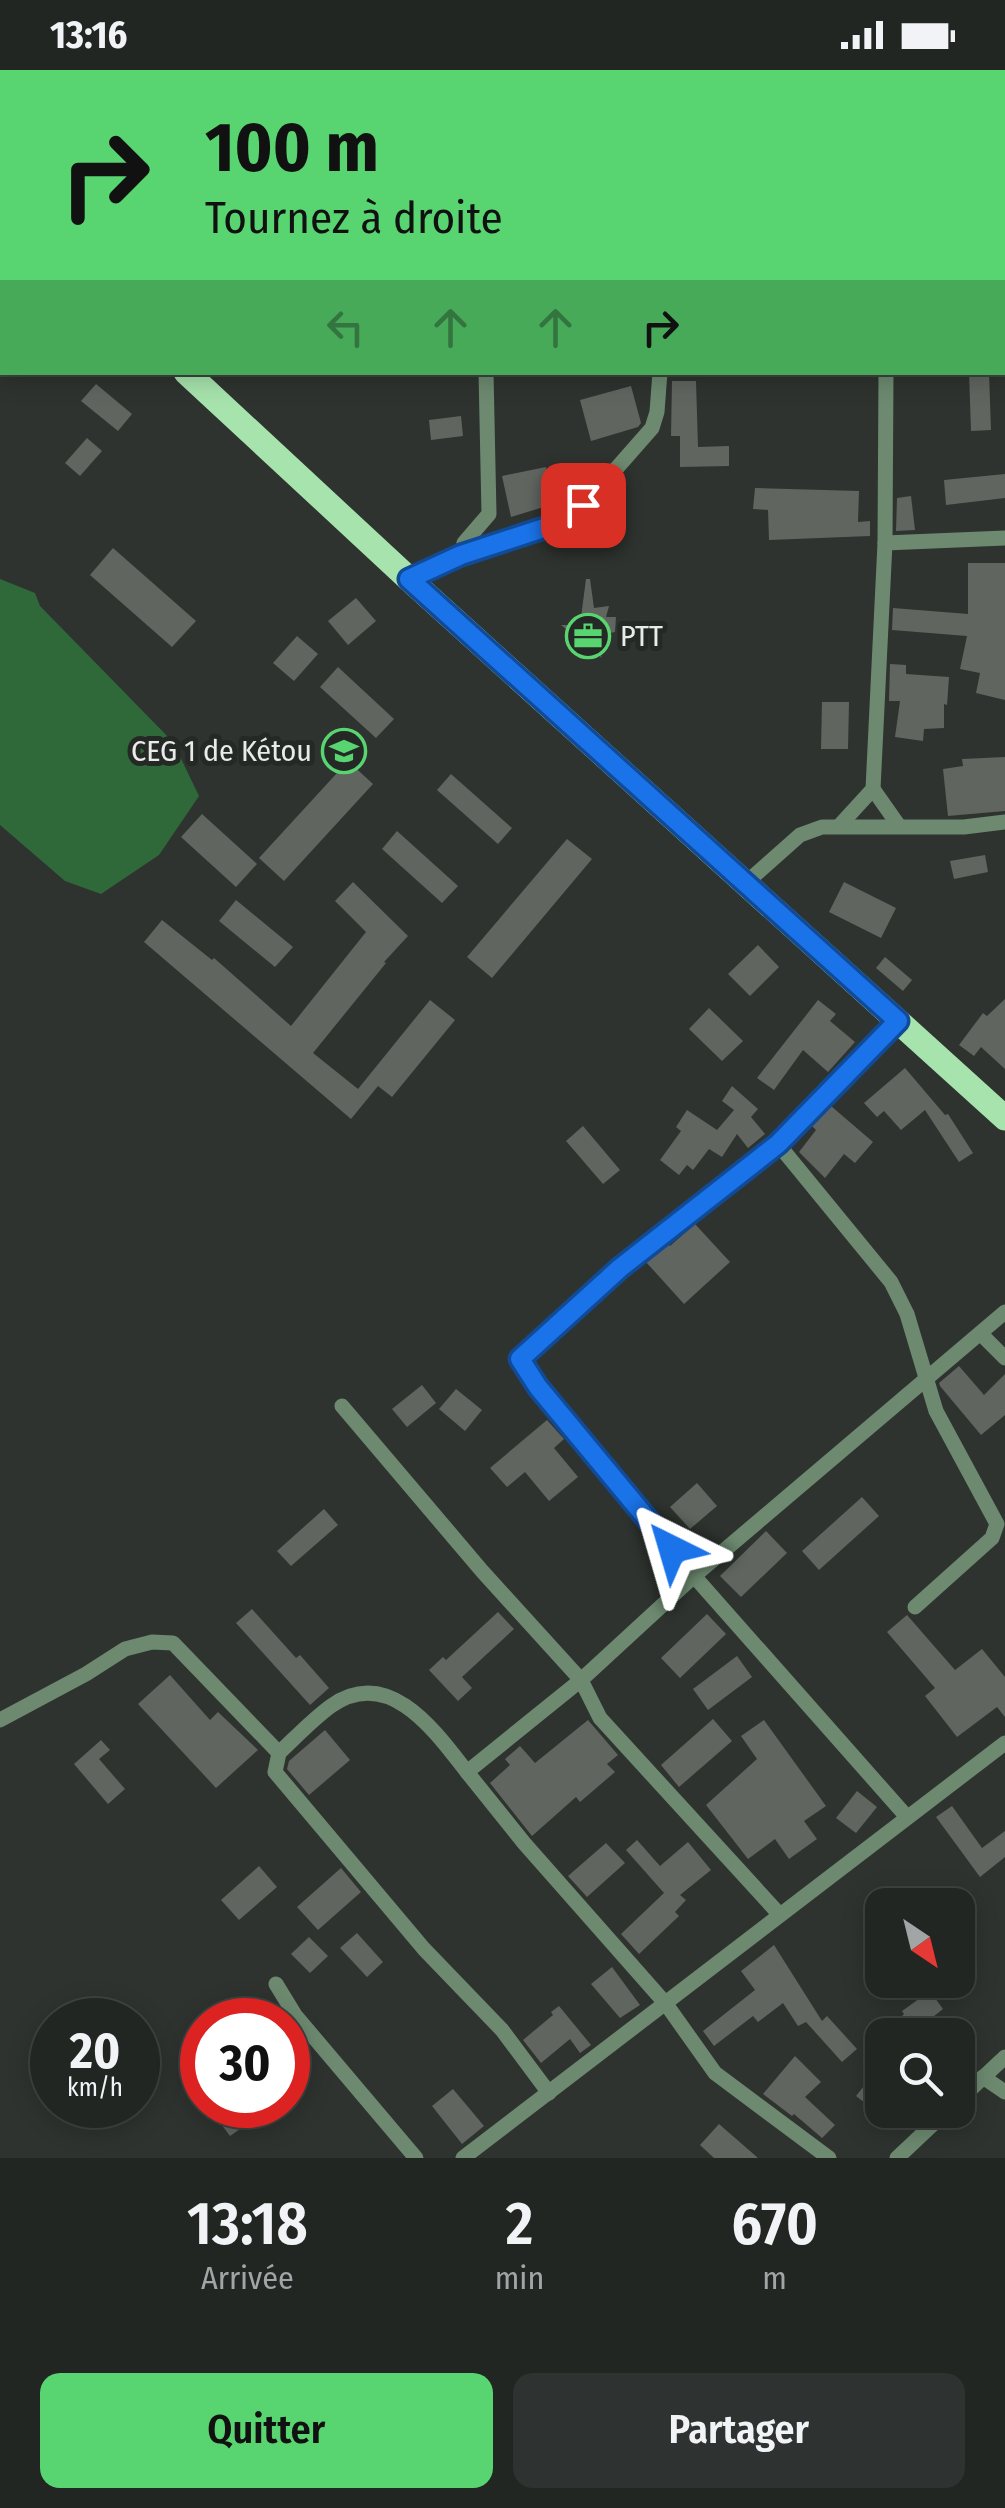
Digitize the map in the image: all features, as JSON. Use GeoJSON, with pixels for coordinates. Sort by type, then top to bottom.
{"type":"FeatureCollection","features":[{"type":"Feature","properties":{"kind":"main road"},"geometry":{"type":"LineString","coordinates":[[189,375],[1004,1117]]}},
{"type":"Feature","properties":{"kind":"street"},"geometry":{"type":"LineString","coordinates":[[461,555],[464,543],[489,514],[486,375]]}},
{"type":"Feature","properties":{"kind":"street"},"geometry":{"type":"LineString","coordinates":[[409,579],[461,555],[550,526],[583,505],[652,428],[658,412],[660,375]]}},
{"type":"Feature","properties":{"kind":"street"},"geometry":{"type":"LineString","coordinates":[[886,375],[885,543],[873,789],[900,826]]}},
{"type":"Feature","properties":{"kind":"street"},"geometry":{"type":"LineString","coordinates":[[885,543],[1005,538]]}},
{"type":"Feature","properties":{"kind":"street"},"geometry":{"type":"LineString","coordinates":[[840,825],[873,789]]}},
{"type":"Feature","properties":{"kind":"street"},"geometry":{"type":"LineString","coordinates":[[746,882],[800,835],[840,825],[964,827],[1005,822]]}},
{"type":"Feature","properties":{"kind":"street"},"geometry":{"type":"LineString","coordinates":[[898,1021],[778,1144],[620,1268],[520,1359],[538,1387],[694,1576],[908,1816]]}},
{"type":"Feature","properties":{"kind":"street"},"geometry":{"type":"LineString","coordinates":[[778,1144],[891,1282],[908,1314],[936,1411],[997,1524],[992,1538],[914,1607]]}},
{"type":"Feature","properties":{"kind":"street"},"geometry":{"type":"LineString","coordinates":[[466,1772],[580,1680],[694,1576],[1005,1312]]}},
{"type":"Feature","properties":{"kind":"street"},"geometry":{"type":"LineString","coordinates":[[980,1334],[1005,1358]]}},
{"type":"Feature","properties":{"kind":"street"},"geometry":{"type":"LineString","coordinates":[[342,1406],[580,1680],[600,1718],[780,1916]]}},
{"type":"Feature","properties":{"kind":"street"},"geometry":{"type":"LineString","coordinates":[[0,1720],[125,1649],[163,1641],[173,1643],[279,1753]]}},
{"type":"Feature","properties":{"kind":"street"},"geometry":{"type":"LineString","coordinates":[[549,2092],[476,2000],[424,1949],[276,1772],[279,1753],[333,1705],[356,1694],[379,1692],[425,1720],[524,1843],[666,2004],[715,2073],[828,2158]]}},
{"type":"Feature","properties":{"kind":"street"},"geometry":{"type":"LineString","coordinates":[[463,2158],[1005,1743]]}},
{"type":"Feature","properties":{"kind":"street"},"geometry":{"type":"LineString","coordinates":[[276,1984],[295,2015],[416,2158]]}},
{"type":"Feature","properties":{"kind":"street"},"geometry":{"type":"LineString","coordinates":[[975,2084],[1005,2056]]}},
{"type":"Feature","properties":{"kind":"street"},"geometry":{"type":"LineString","coordinates":[[982,2077],[1005,2092]]}},
{"type":"Feature","properties":{"kind":"street"},"geometry":{"type":"LineString","coordinates":[[897,2158],[929,2128]]}},
{"type":"Feature","properties":{"kind":"green space"},"geometry":{"type":"Polygon","coordinates":[[[0,579],[35,593],[40,606],[173,742],[199,796],[159,855],[101,894],[65,881],[0,825],[0,579]]]}},
{"type":"Feature","properties":{"kind":"building"},"geometry":{"type":"Polygon","coordinates":[[[969,375],[989,375],[991,430],[971,431],[969,375]]]}},
{"type":"Feature","properties":{"kind":"building"},"geometry":{"type":"Polygon","coordinates":[[[672,381],[696,381],[698,447],[729,446],[729,466],[680,467],[680,436],[671,436],[672,381]]]}},
{"type":"Feature","properties":{"kind":"building"},"geometry":{"type":"Polygon","coordinates":[[[96,384],[132,414],[118,431],[81,401],[96,384]]]}},
{"type":"Feature","properties":{"kind":"building"},"geometry":{"type":"Polygon","coordinates":[[[631,386],[641,423],[591,441],[580,400],[631,386]]]}},
{"type":"Feature","properties":{"kind":"building"},"geometry":{"type":"Polygon","coordinates":[[[461,416],[463,436],[431,440],[429,420],[461,416]]]}},
{"type":"Feature","properties":{"kind":"building"},"geometry":{"type":"Polygon","coordinates":[[[87,438],[102,451],[80,476],[65,463],[87,438]]]}},
{"type":"Feature","properties":{"kind":"building"},"geometry":{"type":"Polygon","coordinates":[[[546,467],[550,486],[542,488],[547,506],[511,517],[502,476],[546,467]]]}},
{"type":"Feature","properties":{"kind":"building"},"geometry":{"type":"Polygon","coordinates":[[[1005,474],[1005,498],[946,505],[944,480],[1005,474]]]}},
{"type":"Feature","properties":{"kind":"building"},"geometry":{"type":"Polygon","coordinates":[[[755,488],[859,491],[858,522],[870,521],[870,536],[769,540],[768,510],[753,509],[755,488]]]}},
{"type":"Feature","properties":{"kind":"building"},"geometry":{"type":"Polygon","coordinates":[[[911,496],[915,530],[896,531],[897,498],[911,496]]]}},
{"type":"Feature","properties":{"kind":"building"},"geometry":{"type":"Polygon","coordinates":[[[113,548],[196,621],[172,647],[90,575],[113,548]]]}},
{"type":"Feature","properties":{"kind":"building"},"geometry":{"type":"Polygon","coordinates":[[[968,563],[1005,563],[1005,700],[976,693],[980,673],[960,669],[967,636],[892,630],[893,608],[968,614],[968,563]]]}},
{"type":"Feature","properties":{"kind":"building"},"geometry":{"type":"Polygon","coordinates":[[[586,579],[590,579],[594,608],[609,606],[606,617],[616,617],[615,632],[591,637],[602,658],[561,625],[580,625],[586,579]]]}},
{"type":"Feature","properties":{"kind":"building"},"geometry":{"type":"Polygon","coordinates":[[[356,598],[376,621],[348,645],[328,621],[356,598]]]}},
{"type":"Feature","properties":{"kind":"building"},"geometry":{"type":"Polygon","coordinates":[[[297,636],[318,654],[294,681],[273,663],[297,636]]]}},
{"type":"Feature","properties":{"kind":"building"},"geometry":{"type":"Polygon","coordinates":[[[890,664],[906,665],[906,674],[949,677],[944,728],[924,729],[923,741],[895,737],[900,701],[889,701],[890,664]]]}},
{"type":"Feature","properties":{"kind":"building"},"geometry":{"type":"Polygon","coordinates":[[[338,667],[394,719],[376,738],[320,687],[338,667]]]}},
{"type":"Feature","properties":{"kind":"building"},"geometry":{"type":"Polygon","coordinates":[[[822,702],[849,702],[848,749],[821,749],[822,702]]]}},
{"type":"Feature","properties":{"kind":"building"},"geometry":{"type":"Polygon","coordinates":[[[1005,757],[1005,811],[948,816],[943,769],[963,766],[962,759],[1005,757]]]}},
{"type":"Feature","properties":{"kind":"building"},"geometry":{"type":"Polygon","coordinates":[[[348,761],[373,784],[284,881],[259,858],[348,761]]]}},
{"type":"Feature","properties":{"kind":"building"},"geometry":{"type":"Polygon","coordinates":[[[451,774],[512,828],[498,844],[437,790],[451,774]]]}},
{"type":"Feature","properties":{"kind":"building"},"geometry":{"type":"Polygon","coordinates":[[[202,814],[257,864],[236,887],[181,837],[202,814]]]}},
{"type":"Feature","properties":{"kind":"building"},"geometry":{"type":"Polygon","coordinates":[[[397,831],[458,886],[442,903],[382,849],[397,831]]]}},
{"type":"Feature","properties":{"kind":"building"},"geometry":{"type":"Polygon","coordinates":[[[567,839],[592,859],[492,978],[467,957],[567,839]]]}},
{"type":"Feature","properties":{"kind":"building"},"geometry":{"type":"Polygon","coordinates":[[[985,855],[988,872],[954,879],[950,861],[985,855]]]}},
{"type":"Feature","properties":{"kind":"building"},"geometry":{"type":"Polygon","coordinates":[[[353,882],[408,936],[313,1053],[358,1089],[430,1000],[455,1020],[392,1097],[378,1086],[351,1119],[144,942],[162,920],[214,958],[291,1026],[366,932],[335,901],[353,882]]]}},
{"type":"Feature","properties":{"kind":"building"},"geometry":{"type":"Polygon","coordinates":[[[844,882],[896,908],[881,938],[829,912],[844,882]]]}},
{"type":"Feature","properties":{"kind":"building"},"geometry":{"type":"Polygon","coordinates":[[[236,900],[293,947],[275,967],[219,921],[236,900]]]}},
{"type":"Feature","properties":{"kind":"building"},"geometry":{"type":"Polygon","coordinates":[[[758,945],[779,967],[750,996],[728,974],[758,945]]]}},
{"type":"Feature","properties":{"kind":"building"},"geometry":{"type":"Polygon","coordinates":[[[885,957],[912,980],[903,991],[876,968],[885,957]]]}},
{"type":"Feature","properties":{"kind":"building"},"geometry":{"type":"Polygon","coordinates":[[[1005,999],[1005,1069],[981,1047],[974,1056],[959,1045],[983,1013],[987,1016],[1005,999]]]}},
{"type":"Feature","properties":{"kind":"building"},"geometry":{"type":"Polygon","coordinates":[[[818,1000],[836,1014],[830,1021],[855,1042],[828,1072],[803,1050],[774,1090],[757,1078],[818,1000]]]}},
{"type":"Feature","properties":{"kind":"building"},"geometry":{"type":"Polygon","coordinates":[[[709,1008],[743,1041],[722,1061],[689,1029],[709,1008]]]}},
{"type":"Feature","properties":{"kind":"building"},"geometry":{"type":"Polygon","coordinates":[[[905,1068],[948,1114],[973,1153],[959,1162],[925,1110],[901,1130],[884,1111],[877,1117],[864,1103],[905,1068]]]}},
{"type":"Feature","properties":{"kind":"building"},"geometry":{"type":"Polygon","coordinates":[[[732,1086],[758,1109],[751,1117],[765,1134],[748,1148],[737,1134],[722,1157],[709,1149],[693,1170],[687,1165],[679,1175],[660,1160],[681,1131],[676,1127],[687,1110],[717,1130],[734,1110],[722,1101],[732,1086]]]}},
{"type":"Feature","properties":{"kind":"building"},"geometry":{"type":"Polygon","coordinates":[[[831,1106],[873,1142],[855,1163],[844,1154],[825,1178],[799,1152],[816,1130],[812,1126],[831,1106]]]}},
{"type":"Feature","properties":{"kind":"building"},"geometry":{"type":"Polygon","coordinates":[[[583,1126],[620,1170],[603,1184],[566,1141],[583,1126]]]}},
{"type":"Feature","properties":{"kind":"building"},"geometry":{"type":"Polygon","coordinates":[[[695,1224],[730,1262],[684,1304],[646,1262],[695,1224]]]}},
{"type":"Feature","properties":{"kind":"building"},"geometry":{"type":"Polygon","coordinates":[[[959,1366],[984,1395],[1005,1374],[1005,1415],[981,1435],[939,1383],[959,1366]]]}},
{"type":"Feature","properties":{"kind":"building"},"geometry":{"type":"Polygon","coordinates":[[[422,1385],[436,1403],[407,1427],[392,1409],[422,1385]]]}},
{"type":"Feature","properties":{"kind":"building"},"geometry":{"type":"Polygon","coordinates":[[[456,1389],[482,1410],[465,1431],[439,1409],[456,1389]]]}},
{"type":"Feature","properties":{"kind":"building"},"geometry":{"type":"Polygon","coordinates":[[[547,1420],[564,1439],[554,1448],[578,1477],[549,1501],[525,1472],[507,1487],[490,1468],[547,1420]]]}},
{"type":"Feature","properties":{"kind":"building"},"geometry":{"type":"Polygon","coordinates":[[[697,1483],[717,1506],[690,1529],[670,1507],[697,1483]]]}},
{"type":"Feature","properties":{"kind":"building"},"geometry":{"type":"Polygon","coordinates":[[[862,1497],[879,1516],[819,1570],[802,1551],[862,1497]]]}},
{"type":"Feature","properties":{"kind":"building"},"geometry":{"type":"Polygon","coordinates":[[[324,1509],[338,1525],[291,1566],[277,1551],[324,1509]]]}},
{"type":"Feature","properties":{"kind":"building"},"geometry":{"type":"Polygon","coordinates":[[[766,1531],[787,1553],[741,1597],[720,1576],[766,1531]]]}},
{"type":"Feature","properties":{"kind":"building"},"geometry":{"type":"Polygon","coordinates":[[[252,1609],[329,1688],[310,1705],[236,1623],[252,1609]]]}},
{"type":"Feature","properties":{"kind":"building"},"geometry":{"type":"Polygon","coordinates":[[[498,1612],[514,1629],[462,1677],[472,1688],[458,1701],[429,1670],[443,1657],[446,1660],[498,1612]]]}},
{"type":"Feature","properties":{"kind":"building"},"geometry":{"type":"Polygon","coordinates":[[[707,1614],[726,1634],[680,1678],[661,1658],[707,1614]]]}},
{"type":"Feature","properties":{"kind":"building"},"geometry":{"type":"Polygon","coordinates":[[[907,1615],[955,1670],[982,1649],[1005,1677],[1005,1717],[997,1707],[957,1737],[925,1696],[935,1688],[887,1632],[907,1615]]]}},
{"type":"Feature","properties":{"kind":"building"},"geometry":{"type":"Polygon","coordinates":[[[737,1656],[752,1677],[708,1710],[693,1689],[737,1656]]]}},
{"type":"Feature","properties":{"kind":"building"},"geometry":{"type":"Polygon","coordinates":[[[170,1675],[210,1720],[218,1712],[258,1750],[216,1788],[138,1704],[170,1675]]]}},
{"type":"Feature","properties":{"kind":"building"},"geometry":{"type":"Polygon","coordinates":[[[713,1719],[732,1741],[679,1787],[661,1765],[713,1719]]]}},
{"type":"Feature","properties":{"kind":"building"},"geometry":{"type":"Polygon","coordinates":[[[588,1720],[618,1755],[607,1764],[615,1772],[580,1802],[576,1797],[532,1836],[490,1783],[510,1765],[505,1759],[520,1746],[535,1763],[588,1720]]]}},
{"type":"Feature","properties":{"kind":"building"},"geometry":{"type":"Polygon","coordinates":[[[764,1720],[826,1806],[804,1821],[817,1839],[789,1859],[775,1839],[748,1859],[706,1805],[757,1759],[741,1736],[764,1720]]]}},
{"type":"Feature","properties":{"kind":"building"},"geometry":{"type":"Polygon","coordinates":[[[325,1730],[350,1760],[309,1795],[287,1769],[289,1761],[325,1730]]]}},
{"type":"Feature","properties":{"kind":"building"},"geometry":{"type":"Polygon","coordinates":[[[101,1740],[110,1750],[99,1759],[125,1789],[108,1804],[74,1764],[101,1740]]]}},
{"type":"Feature","properties":{"kind":"building"},"geometry":{"type":"Polygon","coordinates":[[[857,1791],[877,1807],[856,1833],[836,1818],[857,1791]]]}},
{"type":"Feature","properties":{"kind":"building"},"geometry":{"type":"Polygon","coordinates":[[[952,1806],[982,1848],[1005,1831],[1005,1857],[980,1877],[936,1817],[952,1806]]]}},
{"type":"Feature","properties":{"kind":"building"},"geometry":{"type":"Polygon","coordinates":[[[637,1840],[660,1866],[688,1842],[711,1870],[680,1895],[686,1900],[675,1912],[679,1916],[639,1954],[621,1934],[664,1893],[626,1850],[637,1840]]]}},
{"type":"Feature","properties":{"kind":"building"},"geometry":{"type":"Polygon","coordinates":[[[606,1843],[625,1863],[587,1897],[568,1876],[606,1843]]]}},
{"type":"Feature","properties":{"kind":"building"},"geometry":{"type":"Polygon","coordinates":[[[259,1866],[277,1887],[239,1920],[221,1900],[259,1866]]]}},
{"type":"Feature","properties":{"kind":"building"},"geometry":{"type":"Polygon","coordinates":[[[341,1868],[361,1892],[318,1930],[297,1907],[341,1868]]]}},
{"type":"Feature","properties":{"kind":"building"},"geometry":{"type":"Polygon","coordinates":[[[357,1933],[383,1962],[367,1977],[340,1948],[357,1933]]]}},
{"type":"Feature","properties":{"kind":"building"},"geometry":{"type":"Polygon","coordinates":[[[309,1937],[328,1956],[310,1973],[291,1954],[309,1937]]]}},
{"type":"Feature","properties":{"kind":"building"},"geometry":{"type":"Polygon","coordinates":[[[774,1945],[822,2021],[827,2016],[857,2049],[842,2062],[806,2022],[798,2026],[783,2003],[758,2022],[753,2016],[714,2046],[703,2031],[755,1990],[741,1971],[774,1945]]]}},
{"type":"Feature","properties":{"kind":"building"},"geometry":{"type":"Polygon","coordinates":[[[612,1967],[640,2005],[620,2018],[591,1984],[612,1967]]]}},
{"type":"Feature","properties":{"kind":"building"},"geometry":{"type":"Polygon","coordinates":[[[920,1998],[935,1998],[943,2009],[932,2018],[900,2018],[902,2011],[920,1998]]]}},
{"type":"Feature","properties":{"kind":"building"},"geometry":{"type":"Polygon","coordinates":[[[559,2006],[591,2045],[580,2053],[570,2039],[541,2063],[523,2040],[559,2006]]]}},
{"type":"Feature","properties":{"kind":"building"},"geometry":{"type":"Polygon","coordinates":[[[795,2056],[821,2082],[805,2097],[835,2125],[822,2138],[763,2094],[795,2056]]]}},
{"type":"Feature","properties":{"kind":"building"},"geometry":{"type":"Polygon","coordinates":[[[865,2085],[865,2103],[856,2096],[865,2085]]]}},
{"type":"Feature","properties":{"kind":"building"},"geometry":{"type":"Polygon","coordinates":[[[453,2089],[484,2126],[462,2144],[432,2106],[453,2089]]]}},
{"type":"Feature","properties":{"kind":"building"},"geometry":{"type":"Polygon","coordinates":[[[719,2124],[758,2158],[714,2158],[700,2145],[719,2124]]]}},
{"type":"Feature","properties":{"kind":"building"},"geometry":{"type":"Polygon","coordinates":[[[224,2128],[242,2128],[230,2136],[224,2128]]]}},
{"type":"Feature","properties":{"kind":"place","name":"PTT"},"geometry":{"type":"Point","coordinates":[588,636]}},
{"type":"Feature","properties":{"kind":"place","name":"CEG 1 de Kétou"},"geometry":{"type":"Point","coordinates":[344,751]}},
{"type":"Feature","properties":{"kind":"route"},"geometry":{"type":"LineString","coordinates":[[583,505],[550,526],[461,555],[409,579],[898,1021],[778,1144],[620,1268],[520,1359],[538,1387],[672,1549]]}}]}
